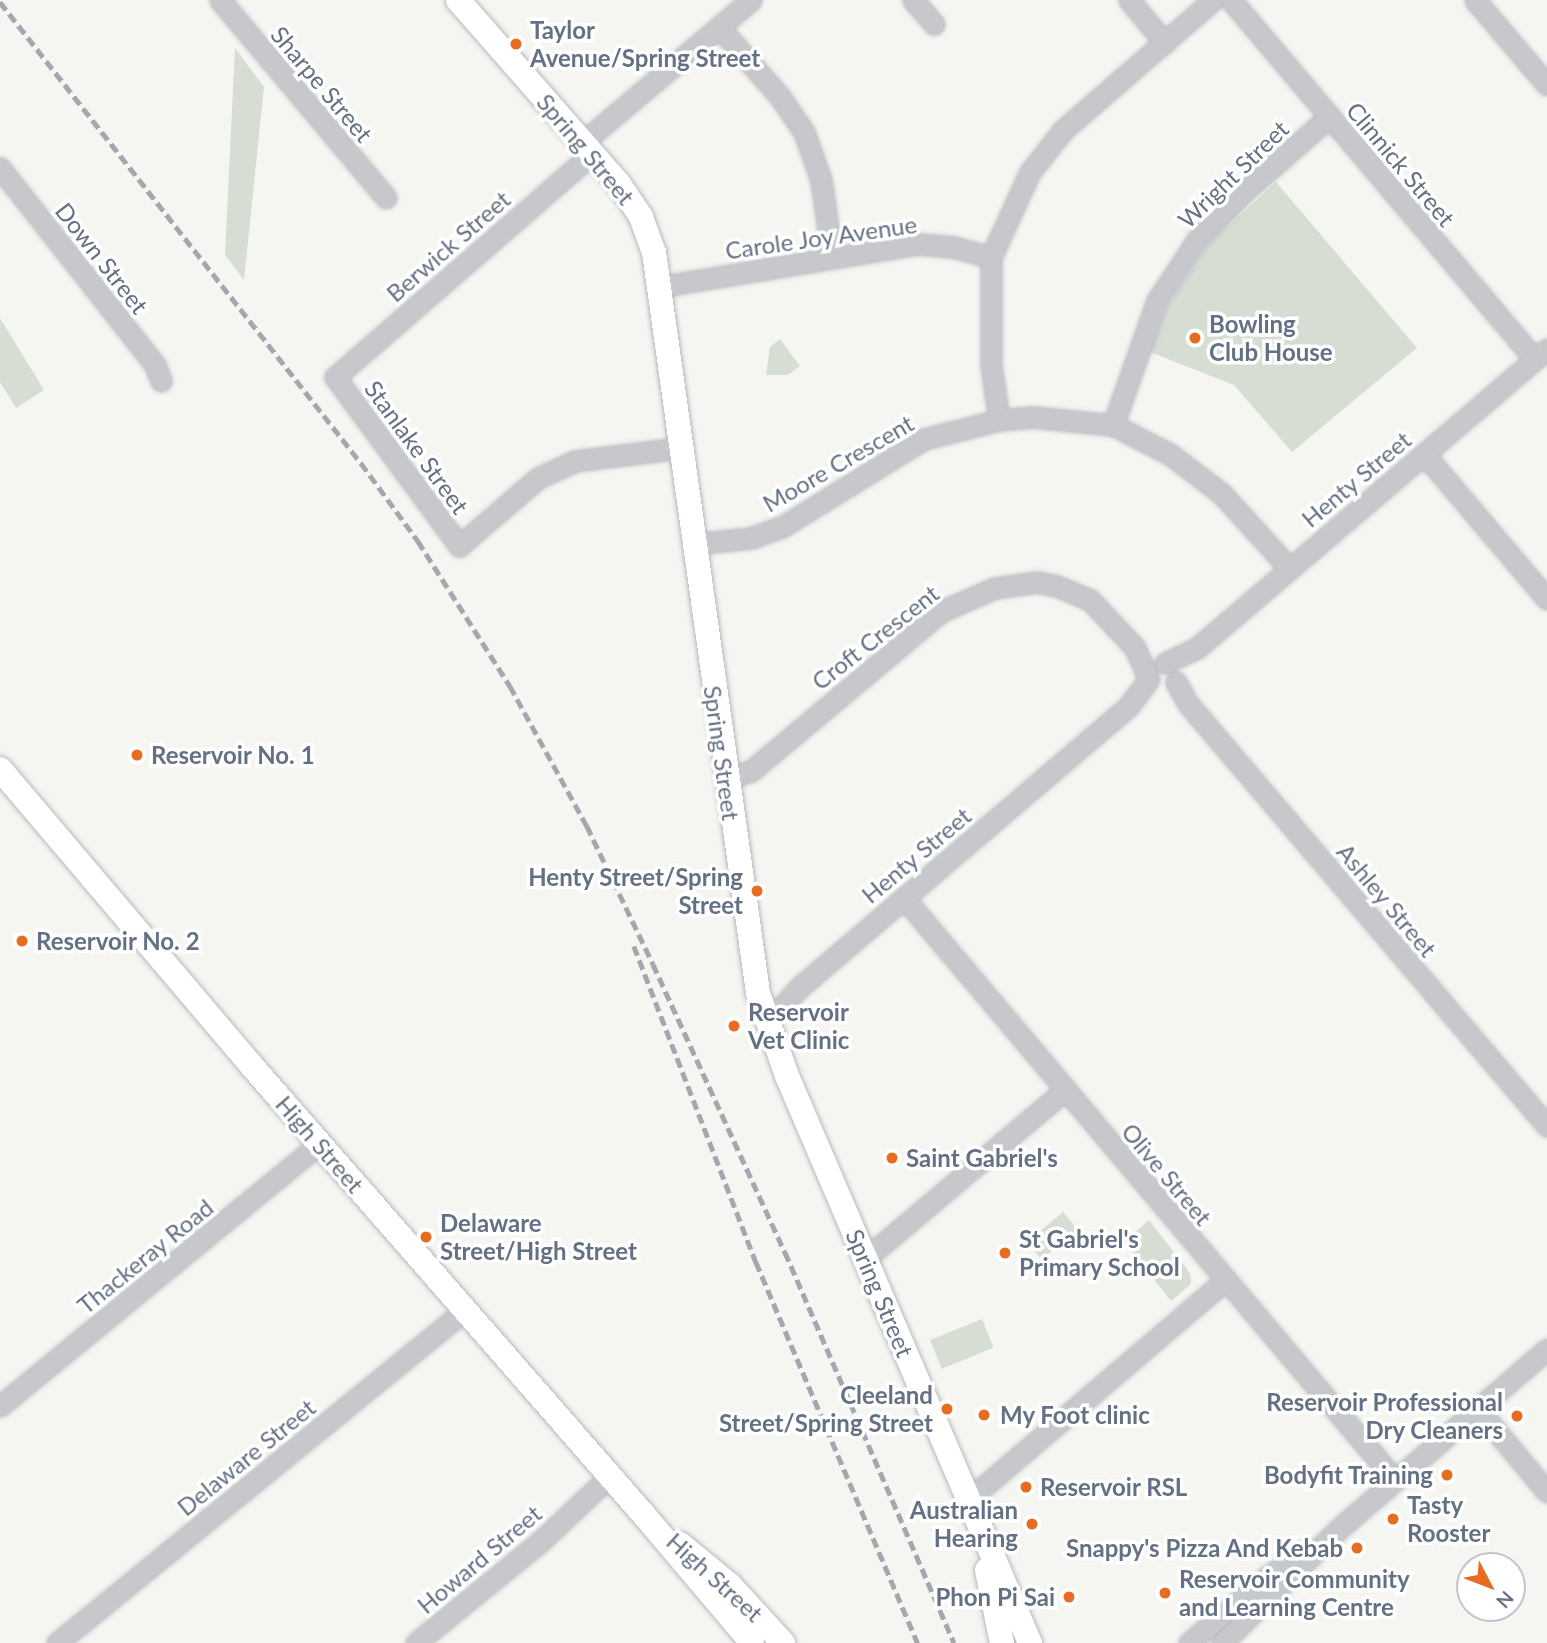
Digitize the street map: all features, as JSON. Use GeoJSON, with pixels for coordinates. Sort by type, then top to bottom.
{"type":"FeatureCollection","features":[{"type":"Feature","properties":{"kind":"main road","name":"Spring Street"},"geometry":{"type":"LineString","coordinates":[[458,0],[588,148],[641,217],[654,252],[726,779],[762,1009],[981,1532],[1004,1611],[1002,1643]]}},
{"type":"Feature","properties":{"kind":"main road","name":"High Street"},"geometry":{"type":"LineString","coordinates":[[0,769],[320,1143],[644,1515],[721,1591],[783,1643]]}},
{"type":"Feature","properties":{"kind":"main road","name":"High Street"},"geometry":{"type":"LineString","coordinates":[[721,1591],[751,1643]]}},
{"type":"Feature","properties":{"kind":"main road","name":"Spring Street"},"geometry":{"type":"LineString","coordinates":[[1004,1611],[1030,1643]]}},
{"type":"Feature","properties":{"kind":"street","name":"Sharpe Street"},"geometry":{"type":"LineString","coordinates":[[220,0],[386,198]]}},
{"type":"Feature","properties":{"kind":"street","name":"Berwick Street"},"geometry":{"type":"LineString","coordinates":[[335,377],[751,0]]}},
{"type":"Feature","properties":{"kind":"street"},"geometry":{"type":"LineString","coordinates":[[914,0],[934,24]]}},
{"type":"Feature","properties":{"kind":"street"},"geometry":{"type":"LineString","coordinates":[[1129,0],[1165,43]]}},
{"type":"Feature","properties":{"kind":"street"},"geometry":{"type":"LineString","coordinates":[[999,420],[991,365],[990,257],[1030,172],[1063,131],[1213,0]]}},
{"type":"Feature","properties":{"kind":"street","name":"Clinnick Street"},"geometry":{"type":"LineString","coordinates":[[1231,0],[1329,117],[1541,354]]}},
{"type":"Feature","properties":{"kind":"street"},"geometry":{"type":"LineString","coordinates":[[1475,0],[1547,85]]}},
{"type":"Feature","properties":{"kind":"street"},"geometry":{"type":"LineString","coordinates":[[719,27],[780,97],[804,132],[821,180],[832,256]]}},
{"type":"Feature","properties":{"kind":"street","name":"Wright Street"},"geometry":{"type":"LineString","coordinates":[[1113,425],[1157,300],[1197,240],[1246,190],[1329,117]]}},
{"type":"Feature","properties":{"kind":"street","name":"Down Street"},"geometry":{"type":"LineString","coordinates":[[0,168],[155,365],[160,381]]}},
{"type":"Feature","properties":{"kind":"street","name":"Carole Joy Avenue"},"geometry":{"type":"LineString","coordinates":[[658,287],[832,256],[919,244],[953,247],[990,257]]}},
{"type":"Feature","properties":{"kind":"street","name":"Henty Street"},"geometry":{"type":"LineString","coordinates":[[762,1009],[801,986],[1541,354]]}},
{"type":"Feature","properties":{"kind":"street","name":"Stanlake Street"},"geometry":{"type":"LineString","coordinates":[[335,377],[459,546],[538,478],[575,461],[680,448]]}},
{"type":"Feature","properties":{"kind":"street","name":"Moore Crescent"},"geometry":{"type":"LineString","coordinates":[[693,544],[751,538],[782,527],[907,447],[925,439],[999,420],[1033,417],[1113,425],[1171,455],[1223,494],[1289,568]]}},
{"type":"Feature","properties":{"kind":"street"},"geometry":{"type":"LineString","coordinates":[[1424,454],[1547,600]]}},
{"type":"Feature","properties":{"kind":"street","name":"Croft Crescent"},"geometry":{"type":"LineString","coordinates":[[726,779],[751,771],[942,611],[995,588],[1037,582],[1072,591],[1090,600],[1162,678]]}},
{"type":"Feature","properties":{"kind":"street","name":"Ashley Street"},"geometry":{"type":"LineString","coordinates":[[1162,678],[1189,705],[1547,1126]]}},
{"type":"Feature","properties":{"kind":"street","name":"Olive Street"},"geometry":{"type":"LineString","coordinates":[[904,898],[1395,1480]]}},
{"type":"Feature","properties":{"kind":"street"},"geometry":{"type":"LineString","coordinates":[[865,1259],[1066,1089]]}},
{"type":"Feature","properties":{"kind":"street","name":"Thackeray Road"},"geometry":{"type":"LineString","coordinates":[[0,1406],[320,1143]]}},
{"type":"Feature","properties":{"kind":"street"},"geometry":{"type":"LineString","coordinates":[[968,1500],[1226,1280]]}},
{"type":"Feature","properties":{"kind":"street","name":"Delaware Street"},"geometry":{"type":"LineString","coordinates":[[57,1643],[465,1310]]}},
{"type":"Feature","properties":{"kind":"street"},"geometry":{"type":"LineString","coordinates":[[1222,1643],[1341,1527],[1547,1349]]}},
{"type":"Feature","properties":{"kind":"street"},"geometry":{"type":"LineString","coordinates":[[1477,1408],[1547,1492]]}},
{"type":"Feature","properties":{"kind":"street","name":"Howard Street"},"geometry":{"type":"LineString","coordinates":[[416,1643],[573,1513],[585,1509],[613,1480]]}},
{"type":"Feature","properties":{"kind":"street"},"geometry":{"type":"LineString","coordinates":[[1189,1643],[1271,1574],[1341,1527]]}},
{"type":"Feature","properties":{"kind":"shaded area"},"geometry":{"type":"Polygon","coordinates":[[[235,48],[264,87],[244,280],[225,255],[235,48]]]}},
{"type":"Feature","properties":{"kind":"shaded area"},"geometry":{"type":"Polygon","coordinates":[[[1276,182],[1417,348],[1292,452],[1234,385],[1150,352],[1166,310],[1209,244],[1276,182]]]}},
{"type":"Feature","properties":{"kind":"shaded area"},"geometry":{"type":"Polygon","coordinates":[[[0,318],[44,390],[16,408],[0,382],[0,318]]]}},
{"type":"Feature","properties":{"kind":"shaded area"},"geometry":{"type":"Polygon","coordinates":[[[780,339],[800,366],[788,375],[766,375],[770,347],[780,339]]]}},
{"type":"Feature","properties":{"kind":"shaded area"},"geometry":{"type":"Polygon","coordinates":[[[1063,1212],[1078,1230],[1042,1260],[1027,1242],[1063,1212]]]}},
{"type":"Feature","properties":{"kind":"shaded area"},"geometry":{"type":"Polygon","coordinates":[[[1149,1220],[1190,1273],[1191,1284],[1171,1301],[1124,1242],[1149,1220]]]}},
{"type":"Feature","properties":{"kind":"shaded area"},"geometry":{"type":"Polygon","coordinates":[[[982,1319],[994,1348],[942,1369],[930,1340],[982,1319]]]}},
{"type":"Feature","properties":{"kind":"railway"},"geometry":{"type":"LineString","coordinates":[[0,2],[361,463],[418,541],[510,686],[587,826],[653,964],[785,1252],[954,1643]]}},
{"type":"Feature","properties":{"kind":"railway"},"geometry":{"type":"LineString","coordinates":[[634,946],[756,1262],[918,1643]]}},
{"type":"Feature","properties":{"kind":"place","name":"Taylor Avenue/Spring Street"},"geometry":{"type":"Point","coordinates":[516,44]}},
{"type":"Feature","properties":{"kind":"place","name":"Bowling Club House"},"geometry":{"type":"Point","coordinates":[1195,338]}},
{"type":"Feature","properties":{"kind":"place","name":"Reservoir No. 1"},"geometry":{"type":"Point","coordinates":[137,755]}},
{"type":"Feature","properties":{"kind":"place","name":"Henty Street/Spring Street"},"geometry":{"type":"Point","coordinates":[757,891]}},
{"type":"Feature","properties":{"kind":"place","name":"Reservoir No. 2"},"geometry":{"type":"Point","coordinates":[22,941]}},
{"type":"Feature","properties":{"kind":"place","name":"Reservoir Vet Clinic"},"geometry":{"type":"Point","coordinates":[734,1026]}},
{"type":"Feature","properties":{"kind":"place","name":"Saint Gabriel's"},"geometry":{"type":"Point","coordinates":[892,1158]}},
{"type":"Feature","properties":{"kind":"place","name":"Delaware Street/High Street"},"geometry":{"type":"Point","coordinates":[426,1237]}},
{"type":"Feature","properties":{"kind":"place","name":"St Gabriel's Primary School"},"geometry":{"type":"Point","coordinates":[1005,1253]}},
{"type":"Feature","properties":{"kind":"place","name":"Cleeland Street/Spring Street"},"geometry":{"type":"Point","coordinates":[947,1409]}},
{"type":"Feature","properties":{"kind":"place","name":"My Foot clinic"},"geometry":{"type":"Point","coordinates":[984,1415]}},
{"type":"Feature","properties":{"kind":"place","name":"Reservoir Professional Dry Cleaners"},"geometry":{"type":"Point","coordinates":[1517,1416]}},
{"type":"Feature","properties":{"kind":"place","name":"Bodyfit Training"},"geometry":{"type":"Point","coordinates":[1447,1475]}},
{"type":"Feature","properties":{"kind":"place","name":"Reservoir RSL"},"geometry":{"type":"Point","coordinates":[1026,1487]}},
{"type":"Feature","properties":{"kind":"place","name":"Tasty Rooster"},"geometry":{"type":"Point","coordinates":[1393,1519]}},
{"type":"Feature","properties":{"kind":"place","name":"Australian Hearing"},"geometry":{"type":"Point","coordinates":[1032,1524]}},
{"type":"Feature","properties":{"kind":"place","name":"Snappy's Pizza And Kebab"},"geometry":{"type":"Point","coordinates":[1357,1548]}},
{"type":"Feature","properties":{"kind":"place","name":"Reservoir Community and Learning Centre"},"geometry":{"type":"Point","coordinates":[1165,1593]}},
{"type":"Feature","properties":{"kind":"place","name":"Phon Pi Sai"},"geometry":{"type":"Point","coordinates":[1069,1597]}}]}
